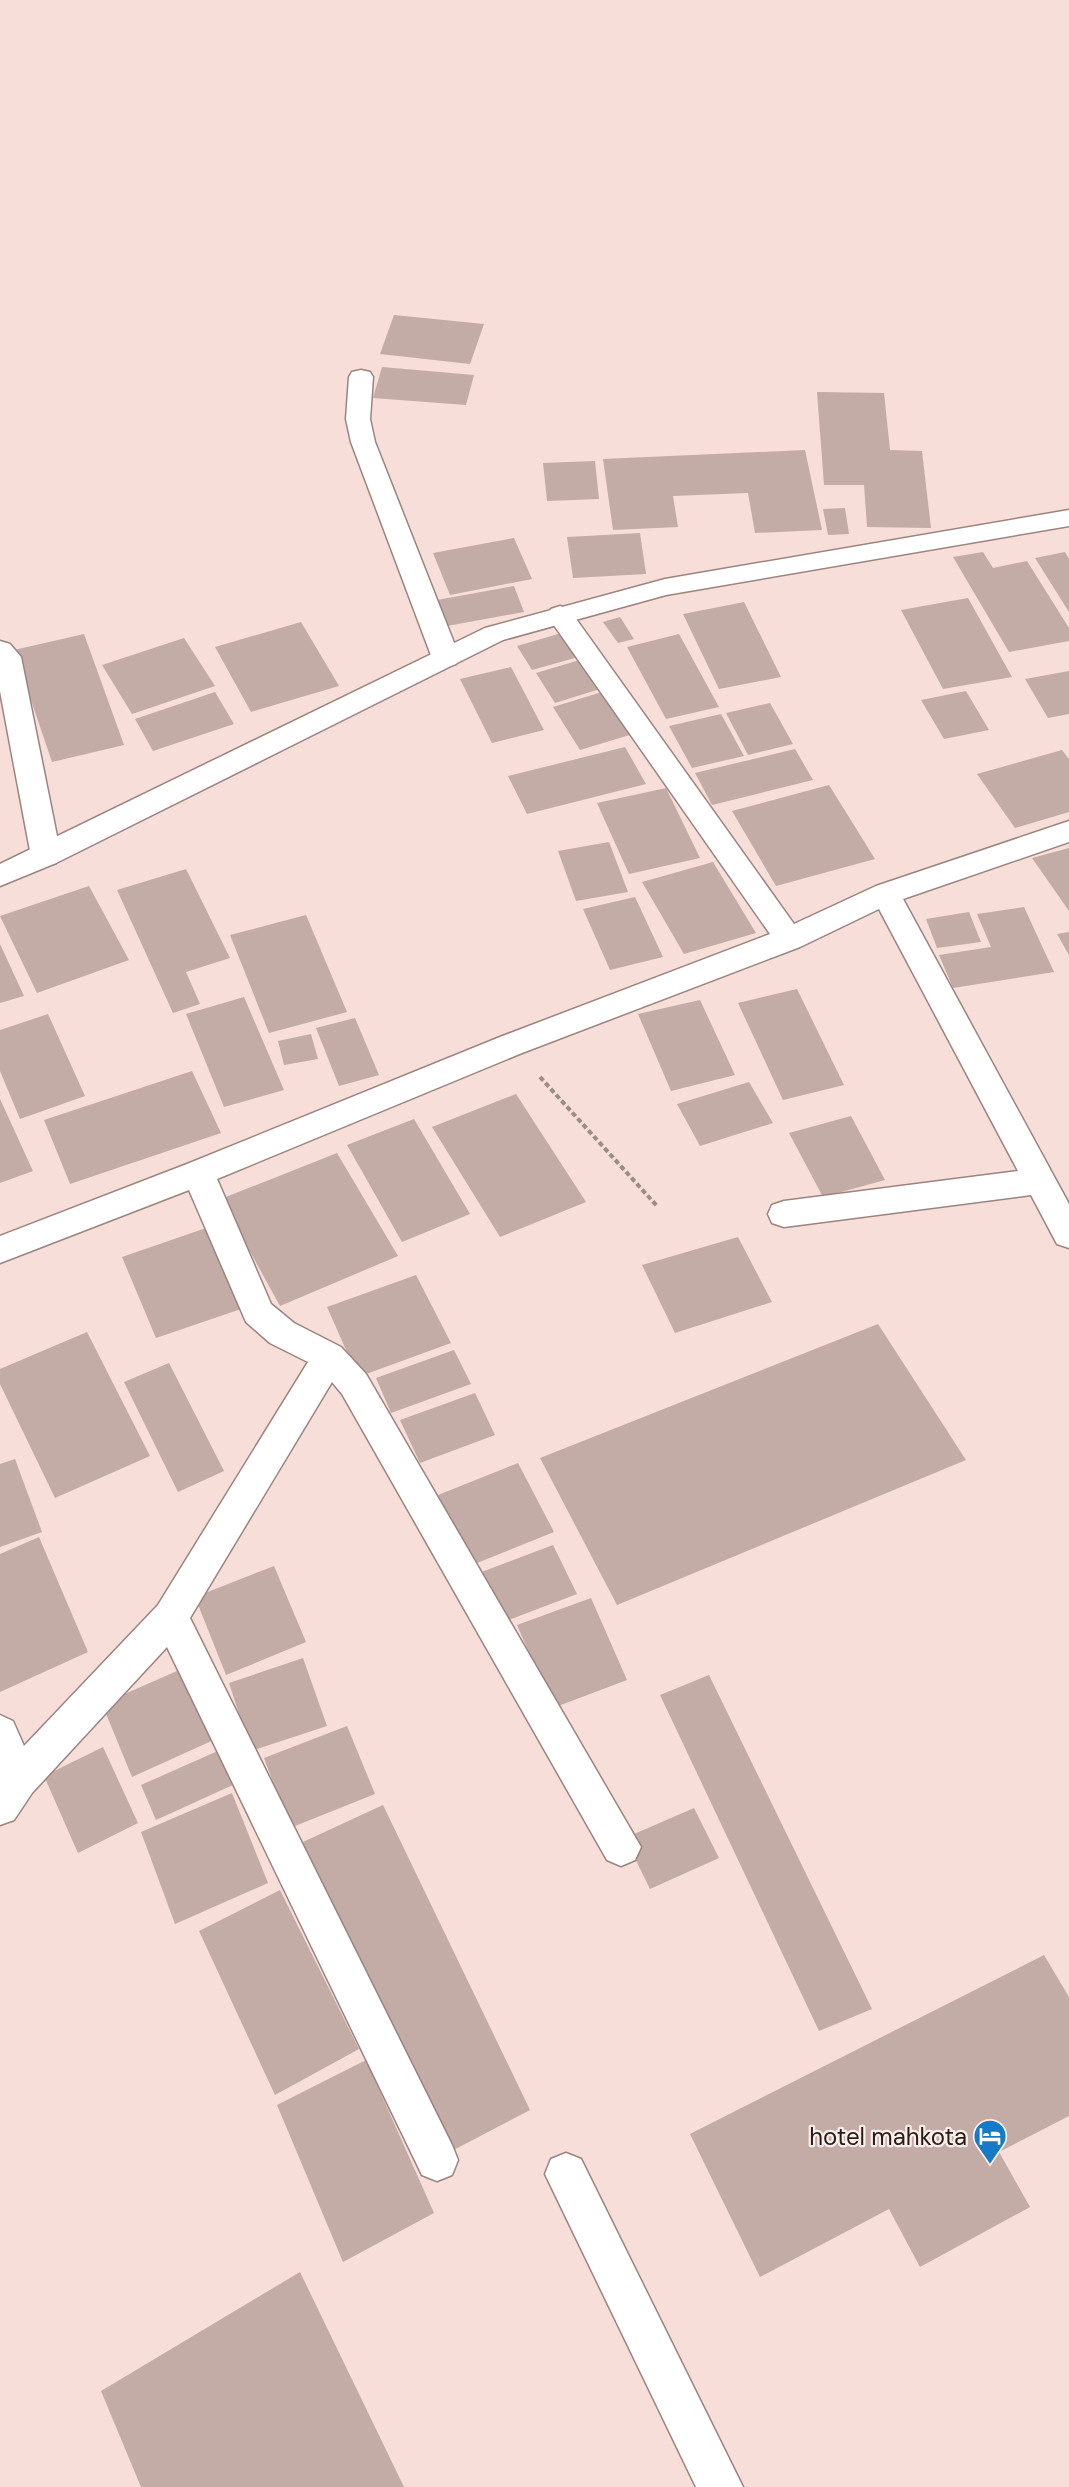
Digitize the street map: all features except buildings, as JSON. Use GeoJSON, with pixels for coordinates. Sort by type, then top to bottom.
{"type":"FeatureCollection","features":[{"type":"Feature","properties":{"kind":"street"},"geometry":{"type":"LineString","coordinates":[[361,377],[357,419],[363,442],[446,658]]}},
{"type":"Feature","properties":{"kind":"street"},"geometry":{"type":"LineString","coordinates":[[0,876],[494,634],[665,587],[1069,518]]}},
{"type":"Feature","properties":{"kind":"street"},"geometry":{"type":"LineString","coordinates":[[561,615],[789,939]]}},
{"type":"Feature","properties":{"kind":"street"},"geometry":{"type":"LineString","coordinates":[[0,650],[7,657],[46,855]]}},
{"type":"Feature","properties":{"kind":"street"},"geometry":{"type":"LineString","coordinates":[[0,1250],[198,1173],[511,1046],[789,939],[886,894],[1069,831]]}},
{"type":"Feature","properties":{"kind":"street"},"geometry":{"type":"LineString","coordinates":[[886,894],[1069,1235]]}},
{"type":"Feature","properties":{"kind":"street"},"geometry":{"type":"LineString","coordinates":[[198,1173],[258,1312],[266,1323],[329,1357],[354,1384],[621,1847]]}},
{"type":"Feature","properties":{"kind":"street"},"geometry":{"type":"LineString","coordinates":[[784,1214],[1041,1181]]}},
{"type":"Feature","properties":{"kind":"street"},"geometry":{"type":"LineString","coordinates":[[9,1794],[171,1617],[329,1357]]}},
{"type":"Feature","properties":{"kind":"street"},"geometry":{"type":"LineString","coordinates":[[171,1617],[437,2160]]}},
{"type":"Feature","properties":{"kind":"street"},"geometry":{"type":"LineString","coordinates":[[0,1733],[9,1794]]}},
{"type":"Feature","properties":{"kind":"street"},"geometry":{"type":"LineString","coordinates":[[566,2174],[720,2487]]}},
{"type":"Feature","properties":{"kind":"path"},"geometry":{"type":"LineString","coordinates":[[511,1046],[657,1206]]}},
{"type":"Feature","properties":{"kind":"place","name":"hotel mahkota"},"geometry":{"type":"Point","coordinates":[990,2165]}}]}
